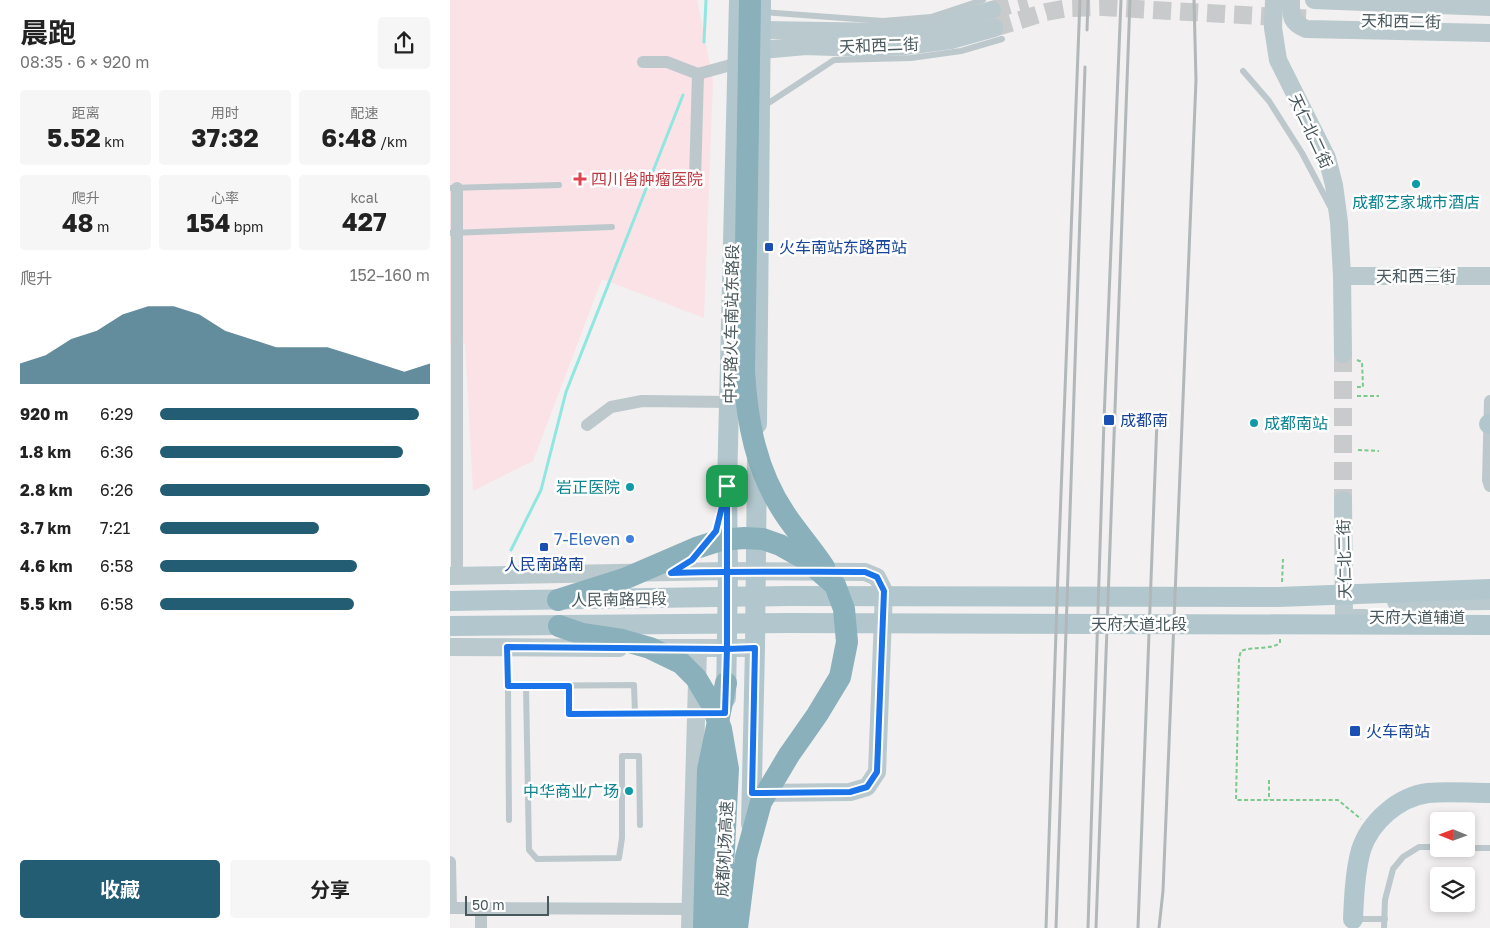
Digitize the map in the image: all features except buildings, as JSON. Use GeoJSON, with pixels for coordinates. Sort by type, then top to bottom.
{"type":"FeatureCollection","features":[{"type":"Feature","properties":{"kind":"highway"},"geometry":{"type":"LineString","coordinates":[[737,928],[746,857],[761,802],[840,677],[847,642],[844,609],[835,585],[814,552],[785,514],[768,483],[753,444],[746,408],[744,371],[759,10]]}},
{"type":"Feature","properties":{"kind":"highway"},"geometry":{"type":"LineString","coordinates":[[558,600],[624,579],[696,548],[722,540],[744,538],[763,539],[780,545],[805,559],[835,585]]}},
{"type":"Feature","properties":{"kind":"highway","name":"成都机场高速"},"geometry":{"type":"LineString","coordinates":[[559,626],[582,634],[622,640],[650,648],[681,664],[696,678],[711,703],[721,729],[728,770],[720,922]]}},
{"type":"Feature","properties":{"kind":"highway"},"geometry":{"type":"LineString","coordinates":[[704,928],[708,770],[723,713],[726,683]]}},
{"type":"Feature","properties":{"kind":"main road","name":"中环路火车南站东路段"},"geometry":{"type":"LineString","coordinates":[[726,683],[727,486],[739,0]]}},
{"type":"Feature","properties":{"kind":"main road","name":"中环路火车南站东路段"},"geometry":{"type":"LineString","coordinates":[[748,928],[755,648],[755,115],[762,50],[759,10]]}},
{"type":"Feature","properties":{"kind":"main road","name":"天府大道北段"},"geometry":{"type":"LineString","coordinates":[[788,596],[1278,597],[1490,589]]}},
{"type":"Feature","properties":{"kind":"main road","name":"人民南路四段"},"geometry":{"type":"LineString","coordinates":[[450,601],[788,596]]}},
{"type":"Feature","properties":{"kind":"main road","name":"人民南路四段"},"geometry":{"type":"LineString","coordinates":[[450,626],[787,623]]}},
{"type":"Feature","properties":{"kind":"main road","name":"天府大道北段"},"geometry":{"type":"LineString","coordinates":[[787,623],[1490,625]]}},
{"type":"Feature","properties":{"kind":"main road"},"geometry":{"type":"LineString","coordinates":[[720,922],[723,713]]}},
{"type":"Feature","properties":{"kind":"main road"},"geometry":{"type":"LineString","coordinates":[[1353,924],[1356,878],[1361,849],[1372,828],[1393,807],[1408,799],[1428,793],[1487,793]]}},
{"type":"Feature","properties":{"kind":"street","name":"天仁北二街"},"geometry":{"type":"LineString","coordinates":[[1274,0],[1273,28],[1278,60],[1327,158],[1334,185],[1339,222],[1342,276],[1343,354]]}},
{"type":"Feature","properties":{"kind":"street"},"geometry":{"type":"LineString","coordinates":[[1291,0],[1291,17],[1298,25],[1306,29],[1490,33]]}},
{"type":"Feature","properties":{"kind":"street","name":"天和西二街"},"geometry":{"type":"LineString","coordinates":[[1314,0],[1490,7]]}},
{"type":"Feature","properties":{"kind":"street"},"geometry":{"type":"LineString","coordinates":[[759,10],[889,32],[929,28],[987,5]]}},
{"type":"Feature","properties":{"kind":"street","name":"天和西二街"},"geometry":{"type":"LineString","coordinates":[[1313,19],[1490,23]]}},
{"type":"Feature","properties":{"kind":"street","name":"天和西二街"},"geometry":{"type":"LineString","coordinates":[[762,50],[806,46],[861,48],[906,46],[998,33]]}},
{"type":"Feature","properties":{"kind":"street"},"geometry":{"type":"LineString","coordinates":[[643,62],[667,62],[698,74],[738,63]]}},
{"type":"Feature","properties":{"kind":"street"},"geometry":{"type":"LineString","coordinates":[[684,180],[695,180],[698,74]]}},
{"type":"Feature","properties":{"kind":"street"},"geometry":{"type":"LineString","coordinates":[[453,188],[453,576]]}},
{"type":"Feature","properties":{"kind":"street","name":"天和西三街"},"geometry":{"type":"LineString","coordinates":[[1342,276],[1490,276]]}},
{"type":"Feature","properties":{"kind":"street"},"geometry":{"type":"LineString","coordinates":[[587,426],[611,408],[642,401],[730,402]]}},
{"type":"Feature","properties":{"kind":"street"},"geometry":{"type":"LineString","coordinates":[[1490,401],[1488,480],[1490,486]]}},
{"type":"Feature","properties":{"kind":"street"},"geometry":{"type":"LineString","coordinates":[[671,573],[692,560],[716,531],[727,486]]}},
{"type":"Feature","properties":{"kind":"street","name":"天仁北二街"},"geometry":{"type":"LineString","coordinates":[[1343,500],[1344,610]]}},
{"type":"Feature","properties":{"kind":"street","name":"人民南路四段"},"geometry":{"type":"LineString","coordinates":[[453,576],[755,571],[865,572],[877,577],[884,591],[877,772],[867,787],[850,792],[752,793]]}},
{"type":"Feature","properties":{"kind":"street","name":"天府大道辅道"},"geometry":{"type":"LineString","coordinates":[[1344,610],[1490,601]]}},
{"type":"Feature","properties":{"kind":"street","name":"天府大道辅道"},"geometry":{"type":"LineString","coordinates":[[1344,610],[1490,617]]}},
{"type":"Feature","properties":{"kind":"street"},"geometry":{"type":"LineString","coordinates":[[450,647],[755,648]]}},
{"type":"Feature","properties":{"kind":"street"},"geometry":{"type":"LineString","coordinates":[[690,928],[698,648]]}},
{"type":"Feature","properties":{"kind":"street"},"geometry":{"type":"LineString","coordinates":[[450,862],[451,908],[690,909],[720,922]]}},
{"type":"Feature","properties":{"kind":"street"},"geometry":{"type":"LineString","coordinates":[[481,908],[481,928]]}},
{"type":"Feature","properties":{"kind":"lane"},"geometry":{"type":"LineString","coordinates":[[755,115],[834,60],[911,58],[961,51],[998,33]]}},
{"type":"Feature","properties":{"kind":"lane"},"geometry":{"type":"LineString","coordinates":[[1243,71],[1269,101],[1302,153],[1339,222]]}},
{"type":"Feature","properties":{"kind":"lane"},"geometry":{"type":"LineString","coordinates":[[453,188],[559,185]]}},
{"type":"Feature","properties":{"kind":"lane"},"geometry":{"type":"LineString","coordinates":[[453,233],[612,227]]}},
{"type":"Feature","properties":{"kind":"lane"},"geometry":{"type":"LineString","coordinates":[[507,647],[509,820]]}},
{"type":"Feature","properties":{"kind":"lane"},"geometry":{"type":"LineString","coordinates":[[508,686],[634,685],[635,714]]}},
{"type":"Feature","properties":{"kind":"lane"},"geometry":{"type":"LineString","coordinates":[[526,686],[529,850],[537,859],[619,858],[622,838],[622,756],[639,756],[640,825]]}},
{"type":"Feature","properties":{"kind":"lane"},"geometry":{"type":"LineString","coordinates":[[569,686],[569,714],[723,713]]}},
{"type":"Feature","properties":{"kind":"lane"},"geometry":{"type":"LineString","coordinates":[[1384,928],[1385,900],[1393,869],[1403,857],[1419,847],[1430,848]]}},
{"type":"Feature","properties":{"kind":"lane"},"geometry":{"type":"LineString","coordinates":[[1475,848],[1490,848]]}},
{"type":"Feature","properties":{"kind":"lane"},"geometry":{"type":"LineString","coordinates":[[1353,924],[1385,919]]}},
{"type":"Feature","properties":{"kind":"path"},"geometry":{"type":"LineString","coordinates":[[1343,354],[1362,362],[1363,387],[1357,386]]}},
{"type":"Feature","properties":{"kind":"path"},"geometry":{"type":"LineString","coordinates":[[1357,396],[1379,396]]}},
{"type":"Feature","properties":{"kind":"path"},"geometry":{"type":"LineString","coordinates":[[1358,450],[1379,451]]}},
{"type":"Feature","properties":{"kind":"path"},"geometry":{"type":"LineString","coordinates":[[1282,590],[1283,559]]}},
{"type":"Feature","properties":{"kind":"path"},"geometry":{"type":"LineString","coordinates":[[1281,634],[1278,645],[1248,648],[1241,651],[1239,658],[1236,800],[1338,800],[1372,828]]}},
{"type":"Feature","properties":{"kind":"path"},"geometry":{"type":"LineString","coordinates":[[1269,780],[1269,800]]}},
{"type":"Feature","properties":{"kind":"shaded area","name":"四川省肿瘤医院"},"geometry":{"type":"Polygon","coordinates":[[[450,0],[697,0],[713,80],[704,318],[602,279],[533,461],[473,491],[465,343],[450,343],[450,0]]]}},
{"type":"Feature","properties":{"kind":"waterway"},"geometry":{"type":"LineString","coordinates":[[704,42],[706,0]]}},
{"type":"Feature","properties":{"kind":"waterway"},"geometry":{"type":"LineString","coordinates":[[511,550],[541,490],[566,392],[683,95]]}},
{"type":"Feature","properties":{"kind":"tunnel"},"geometry":{"type":"LineString","coordinates":[[992,10],[1027,0]]}},
{"type":"Feature","properties":{"kind":"tunnel"},"geometry":{"type":"LineString","coordinates":[[994,28],[1046,12],[1069,8],[1102,7],[1313,19]]}},
{"type":"Feature","properties":{"kind":"tunnel"},"geometry":{"type":"LineString","coordinates":[[1343,354],[1343,500]]}},
{"type":"Feature","properties":{"kind":"railway"},"geometry":{"type":"LineString","coordinates":[[1046,928],[1080,0]]}},
{"type":"Feature","properties":{"kind":"railway"},"geometry":{"type":"LineString","coordinates":[[1087,30],[1088,0]]}},
{"type":"Feature","properties":{"kind":"railway"},"geometry":{"type":"LineString","coordinates":[[1088,928],[1104,420],[1121,0]]}},
{"type":"Feature","properties":{"kind":"railway"},"geometry":{"type":"LineString","coordinates":[[1096,928],[1130,0]]}},
{"type":"Feature","properties":{"kind":"railway"},"geometry":{"type":"LineString","coordinates":[[1159,928],[1163,891],[1196,80],[1194,0]]}},
{"type":"Feature","properties":{"kind":"railway"},"geometry":{"type":"LineString","coordinates":[[1056,928],[1085,67]]}},
{"type":"Feature","properties":{"kind":"railway"},"geometry":{"type":"LineString","coordinates":[[1138,928],[1157,420]]}},
{"type":"Feature","properties":{"kind":"place","name":"四川省肿瘤医院"},"geometry":{"type":"Point","coordinates":[580,179]}},
{"type":"Feature","properties":{"kind":"place","name":"成都艺家城市酒店"},"geometry":{"type":"Point","coordinates":[1416,184]}},
{"type":"Feature","properties":{"kind":"place","name":"火车南站东路西站"},"geometry":{"type":"Point","coordinates":[769,247]}},
{"type":"Feature","properties":{"kind":"place","name":"成都南"},"geometry":{"type":"Point","coordinates":[1109,420]}},
{"type":"Feature","properties":{"kind":"place","name":"成都南站"},"geometry":{"type":"Point","coordinates":[1254,423]}},
{"type":"Feature","properties":{"kind":"place","name":"岩正医院"},"geometry":{"type":"Point","coordinates":[630,487]}},
{"type":"Feature","properties":{"kind":"place","name":"7-Eleven"},"geometry":{"type":"Point","coordinates":[630,539]}},
{"type":"Feature","properties":{"kind":"place","name":"人民南路南"},"geometry":{"type":"Point","coordinates":[544,547]}},
{"type":"Feature","properties":{"kind":"place","name":"火车南站"},"geometry":{"type":"Point","coordinates":[1355,731]}},
{"type":"Feature","properties":{"kind":"place","name":"中华商业广场"},"geometry":{"type":"Point","coordinates":[629,791]}},
{"type":"Feature","properties":{"kind":"route"},"geometry":{"type":"LineString","coordinates":[[727,486],[716,531],[692,560],[671,573],[728,572],[755,571],[865,572],[877,577],[884,591],[877,772],[867,787],[850,792],[752,793],[755,648],[727,649],[725,713],[569,714],[569,686],[508,686],[507,647],[727,649],[728,572],[727,486]]}}]}
